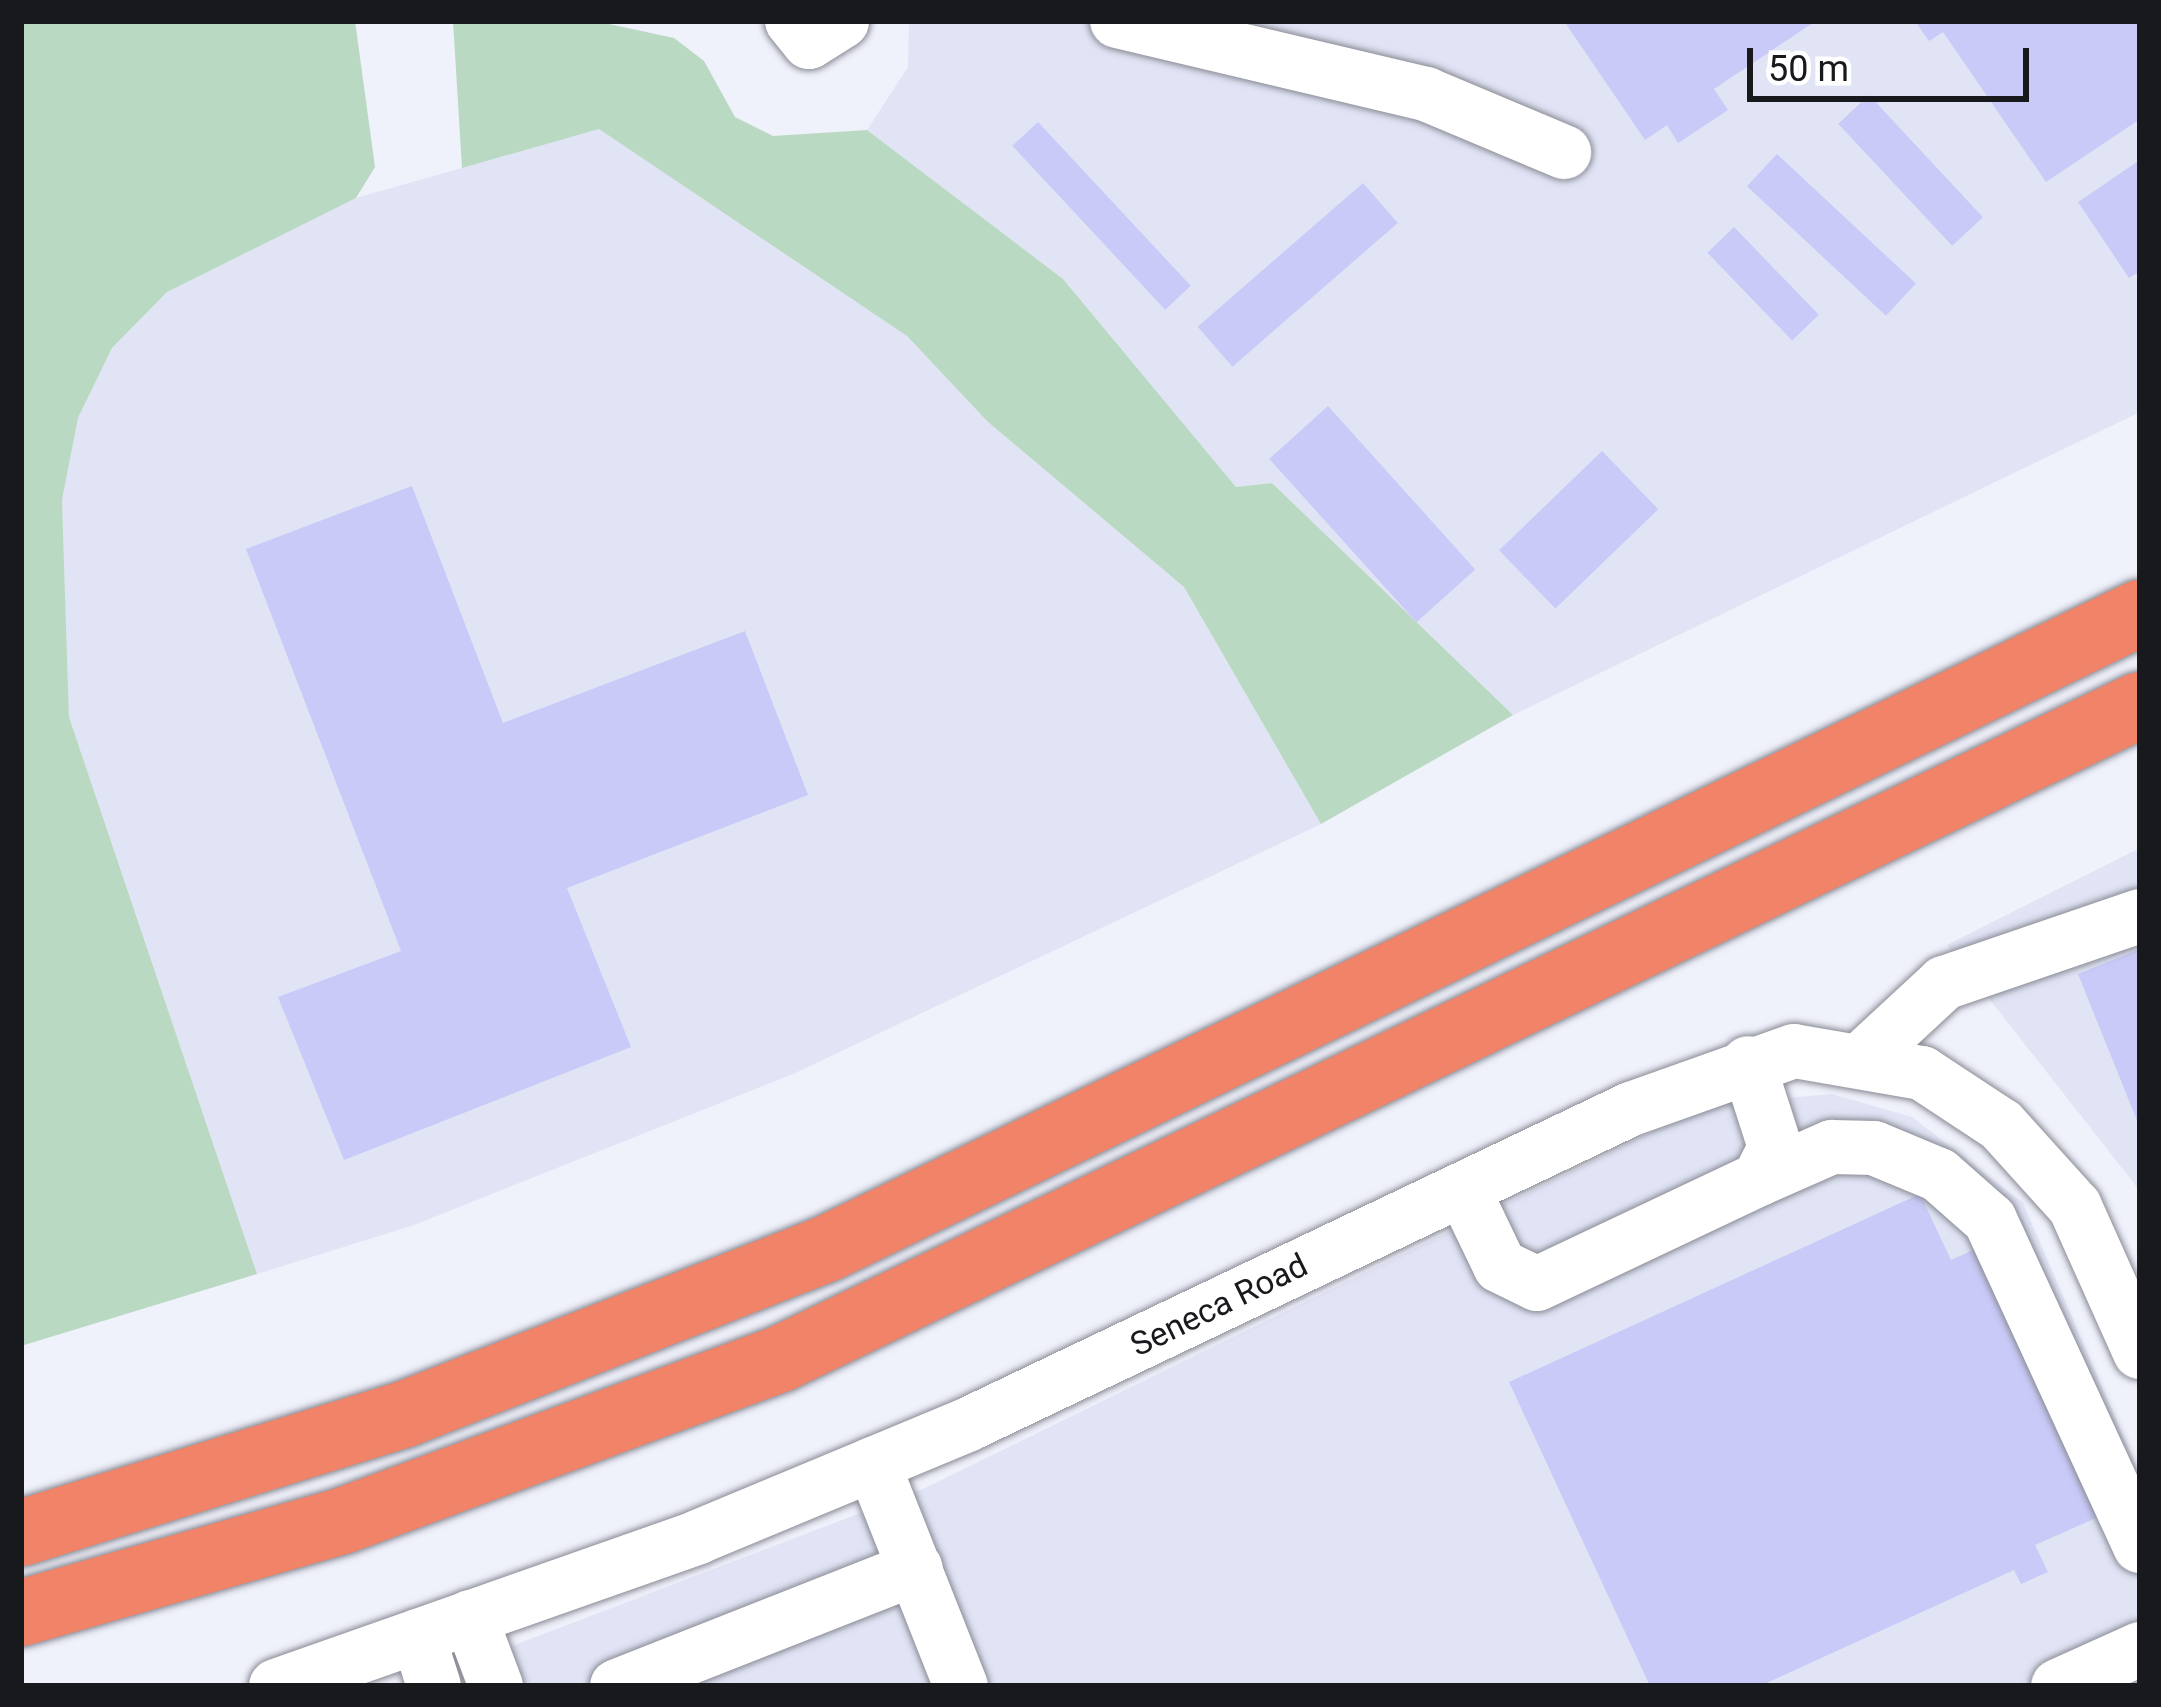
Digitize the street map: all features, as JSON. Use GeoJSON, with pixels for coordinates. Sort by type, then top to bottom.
{"type":"FeatureCollection","features":[{"type":"Feature","properties":{"kind":"highway"},"geometry":{"type":"LineString","coordinates":[[21,1532],[405,1414],[826,1249],[2140,613]]}},
{"type":"Feature","properties":{"kind":"highway"},"geometry":{"type":"LineString","coordinates":[[21,1613],[342,1521],[781,1358],[2140,705]]}},
{"type":"Feature","properties":{"kind":"street"},"geometry":{"type":"LineString","coordinates":[[1117,21],[1385,82],[1564,152]]}},
{"type":"Feature","properties":{"kind":"street"},"geometry":{"type":"LineString","coordinates":[[1862,1058],[1944,983],[2140,916]]}},
{"type":"Feature","properties":{"kind":"street","name":"Seneca Road"},"geometry":{"type":"LineString","coordinates":[[276,1686],[426,1661],[470,1617],[873,1464],[1463,1189],[1748,1063],[1794,1051],[1862,1058],[1922,1073],[2001,1125],[2075,1207],[2140,1352]]}},
{"type":"Feature","properties":{"kind":"street"},"geometry":{"type":"LineString","coordinates":[[1748,1063],[1775,1147],[1759,1179]]}},
{"type":"Feature","properties":{"kind":"street"},"geometry":{"type":"LineString","coordinates":[[1463,1189],[1500,1266],[1537,1283],[1832,1147],[1874,1148],[1939,1175],[1990,1220],[2140,1546]]}},
{"type":"Feature","properties":{"kind":"street"},"geometry":{"type":"LineString","coordinates":[[873,1464],[962,1686]]}},
{"type":"Feature","properties":{"kind":"street"},"geometry":{"type":"LineString","coordinates":[[617,1686],[916,1568]]}},
{"type":"Feature","properties":{"kind":"street"},"geometry":{"type":"LineString","coordinates":[[470,1617],[496,1686]]}},
{"type":"Feature","properties":{"kind":"street"},"geometry":{"type":"LineString","coordinates":[[2058,1686],[2140,1649]]}},
{"type":"Feature","properties":{"kind":"shaded area"},"geometry":{"type":"Polygon","coordinates":[[[909,21],[2140,21],[2140,412],[1513,715],[1272,483],[1236,487],[1063,279],[867,130],[908,67],[909,21]]]}},
{"type":"Feature","properties":{"kind":"shaded area"},"geometry":{"type":"Polygon","coordinates":[[[599,129],[907,336],[988,422],[1184,587],[1321,824],[793,1074],[414,1225],[257,1274],[69,717],[62,500],[78,418],[112,348],[167,292],[247,247],[356,198],[599,129]]]}},
{"type":"Feature","properties":{"kind":"shaded area"},"geometry":{"type":"Polygon","coordinates":[[[2140,848],[2140,1191],[1947,945],[2140,848]]]}},
{"type":"Feature","properties":{"kind":"shaded area"},"geometry":{"type":"Polygon","coordinates":[[[1832,1094],[1912,1117],[2023,1203],[2140,1475],[2140,1686],[407,1686],[923,1489],[1656,1130],[1726,1104],[1832,1094]]]}},
{"type":"Feature","properties":{"kind":"green space"},"geometry":{"type":"Polygon","coordinates":[[[21,21],[355,21],[375,167],[356,198],[167,292],[112,348],[78,418],[62,500],[69,717],[257,1274],[21,1346],[21,21]]]}},
{"type":"Feature","properties":{"kind":"green space"},"geometry":{"type":"Polygon","coordinates":[[[453,21],[595,21],[674,38],[704,61],[735,117],[773,136],[867,130],[1063,279],[1236,487],[1272,483],[1513,715],[1321,824],[1184,587],[988,422],[907,336],[599,129],[462,168],[453,21]]]}},
{"type":"Feature","properties":{"kind":"building"},"geometry":{"type":"Polygon","coordinates":[[[1564,21],[1816,21],[1714,89],[1728,110],[1678,143],[1667,125],[1645,140],[1564,21]]]}},
{"type":"Feature","properties":{"kind":"building"},"geometry":{"type":"Polygon","coordinates":[[[1915,21],[2139,21],[2140,119],[2046,182],[1943,32],[1929,41],[1915,21]]]}},
{"type":"Feature","properties":{"kind":"building"},"geometry":{"type":"Polygon","coordinates":[[[1869,95],[1983,217],[1952,246],[1838,124],[1869,95]]]}},
{"type":"Feature","properties":{"kind":"building"},"geometry":{"type":"Polygon","coordinates":[[[1038,122],[1191,286],[1165,310],[1012,146],[1038,122]]]}},
{"type":"Feature","properties":{"kind":"building"},"geometry":{"type":"Polygon","coordinates":[[[1777,154],[1916,284],[1886,316],[1747,186],[1777,154]]]}},
{"type":"Feature","properties":{"kind":"building"},"geometry":{"type":"Polygon","coordinates":[[[2140,160],[2140,271],[2129,278],[2078,202],[2140,160]]]}},
{"type":"Feature","properties":{"kind":"building"},"geometry":{"type":"Polygon","coordinates":[[[1363,183],[1398,223],[1232,367],[1198,327],[1363,183]]]}},
{"type":"Feature","properties":{"kind":"building"},"geometry":{"type":"Polygon","coordinates":[[[1734,227],[1819,315],[1792,340],[1707,253],[1734,227]]]}},
{"type":"Feature","properties":{"kind":"building"},"geometry":{"type":"Polygon","coordinates":[[[1328,406],[1475,569],[1417,622],[1269,459],[1328,406]]]}},
{"type":"Feature","properties":{"kind":"building"},"geometry":{"type":"Polygon","coordinates":[[[1602,451],[1658,509],[1555,609],[1499,550],[1602,451]]]}},
{"type":"Feature","properties":{"kind":"building"},"geometry":{"type":"Polygon","coordinates":[[[412,486],[503,723],[745,631],[808,795],[567,888],[631,1047],[344,1160],[278,997],[401,951],[246,549],[412,486]]]}},
{"type":"Feature","properties":{"kind":"building"},"geometry":{"type":"Polygon","coordinates":[[[2140,949],[2140,1128],[2078,974],[2140,949]]]}},
{"type":"Feature","properties":{"kind":"building"},"geometry":{"type":"Polygon","coordinates":[[[1920,1194],[1951,1260],[1982,1246],[2105,1514],[2035,1545],[2048,1572],[2021,1584],[2014,1570],[1760,1686],[1650,1686],[1509,1382],[1920,1194]]]}}]}
